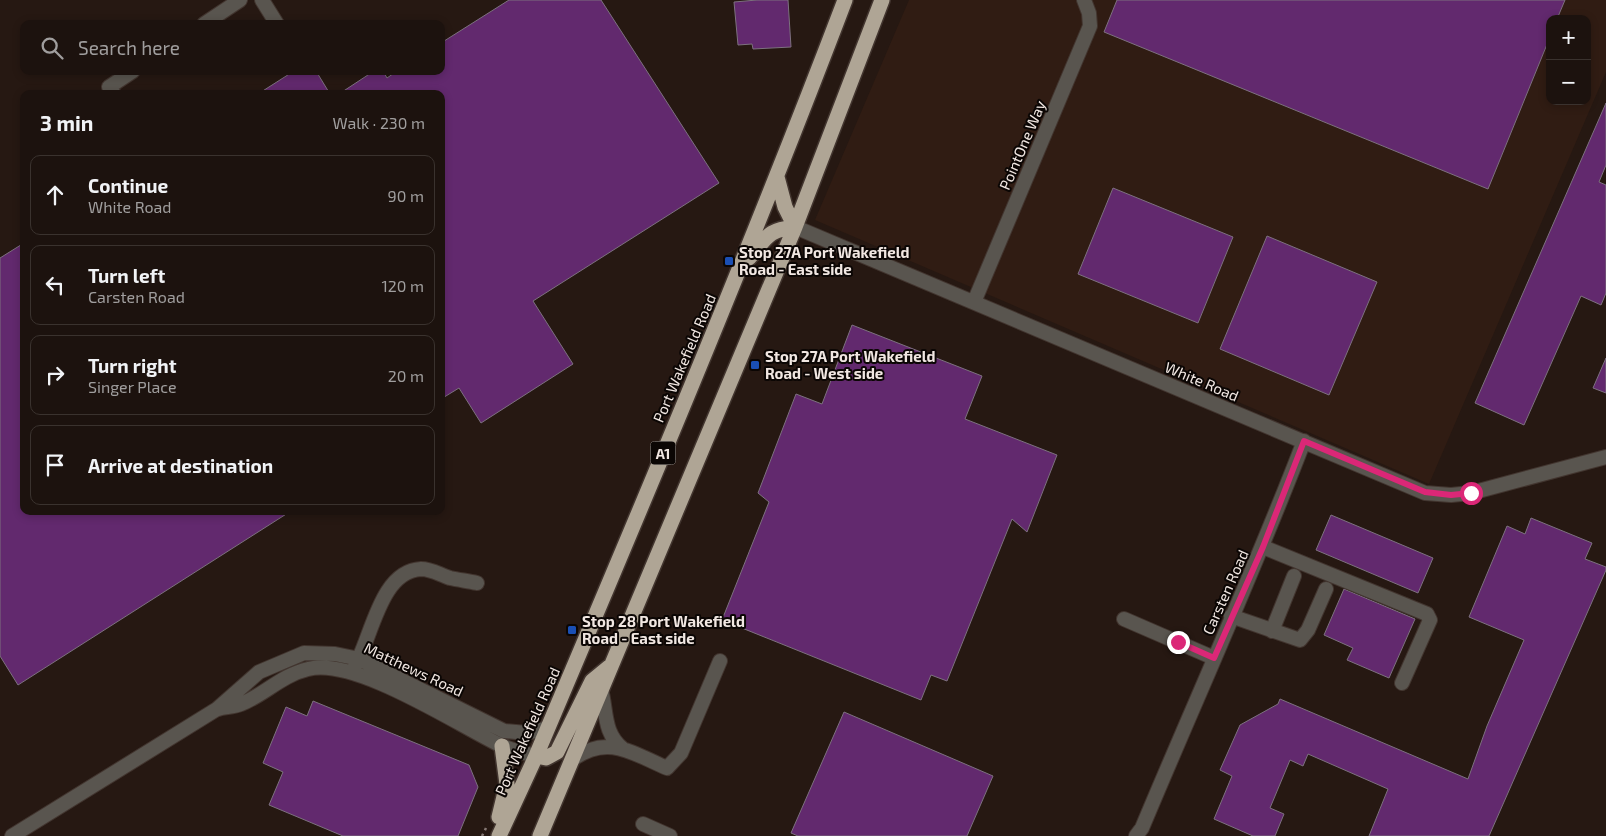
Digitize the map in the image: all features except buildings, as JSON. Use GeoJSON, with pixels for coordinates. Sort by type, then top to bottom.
{"type":"FeatureCollection","features":[{"type":"Feature","properties":{"kind":"highway","name":"Port Wakefield Road"},"geometry":{"type":"LineString","coordinates":[[498,836],[548,728],[740,268],[845,0]]}},
{"type":"Feature","properties":{"kind":"highway","name":"A1"},"geometry":{"type":"LineString","coordinates":[[540,836],[574,759],[601,689],[795,227],[882,0]]}},
{"type":"Feature","properties":{"kind":"highway"},"geometry":{"type":"LineString","coordinates":[[740,268],[768,234],[777,229],[795,227],[785,207],[777,177]]}},
{"type":"Feature","properties":{"kind":"highway"},"geometry":{"type":"LineString","coordinates":[[536,756],[546,758],[557,752],[592,680],[612,665]]}},
{"type":"Feature","properties":{"kind":"highway"},"geometry":{"type":"LineString","coordinates":[[498,836],[507,790],[502,746]]}},
{"type":"Feature","properties":{"kind":"street"},"geometry":{"type":"LineString","coordinates":[[210,20],[240,0]]}},
{"type":"Feature","properties":{"kind":"street"},"geometry":{"type":"LineString","coordinates":[[262,0],[274,20]]}},
{"type":"Feature","properties":{"kind":"street","name":"PointOne Way"},"geometry":{"type":"LineString","coordinates":[[974,302],[1090,26],[1089,13],[1084,0]]}},
{"type":"Feature","properties":{"kind":"street"},"geometry":{"type":"LineString","coordinates":[[109,90],[128,75]]}},
{"type":"Feature","properties":{"kind":"street","name":"White Road"},"geometry":{"type":"LineString","coordinates":[[795,227],[1425,492],[1451,495],[1471,493],[1606,457]]}},
{"type":"Feature","properties":{"kind":"street","name":"Carsten Road"},"geometry":{"type":"LineString","coordinates":[[1136,836],[1142,828],[1231,616],[1263,547],[1304,441]]}},
{"type":"Feature","properties":{"kind":"street"},"geometry":{"type":"LineString","coordinates":[[1263,547],[1427,614],[1430,620],[1402,684]]}},
{"type":"Feature","properties":{"kind":"street"},"geometry":{"type":"LineString","coordinates":[[356,665],[383,598],[404,572],[422,569],[477,583]]}},
{"type":"Feature","properties":{"kind":"street"},"geometry":{"type":"LineString","coordinates":[[1272,631],[1294,576]]}},
{"type":"Feature","properties":{"kind":"street"},"geometry":{"type":"LineString","coordinates":[[1231,616],[1300,640],[1308,630],[1326,589]]}},
{"type":"Feature","properties":{"kind":"street"},"geometry":{"type":"LineString","coordinates":[[1124,619],[1214,658]]}},
{"type":"Feature","properties":{"kind":"street"},"geometry":{"type":"LineString","coordinates":[[601,689],[607,727],[614,742],[623,749],[667,768],[681,754],[720,661]]}},
{"type":"Feature","properties":{"kind":"street","name":"Matthews Road"},"geometry":{"type":"LineString","coordinates":[[356,665],[381,683],[502,746],[536,756]]}},
{"type":"Feature","properties":{"kind":"street","name":"Matthews Road"},"geometry":{"type":"LineString","coordinates":[[12,836],[217,709],[240,704],[284,678],[309,668],[356,665],[504,731],[527,733],[548,728]]}},
{"type":"Feature","properties":{"kind":"street"},"geometry":{"type":"LineString","coordinates":[[574,759],[586,750],[598,746],[623,749]]}},
{"type":"Feature","properties":{"kind":"street"},"geometry":{"type":"LineString","coordinates":[[643,824],[670,836]]}},
{"type":"Feature","properties":{"kind":"shaded area"},"geometry":{"type":"Polygon","coordinates":[[[909,0],[1606,0],[1606,72],[1429,484],[815,220],[909,0]]]}},
{"type":"Feature","properties":{"kind":"place","name":"Stop 27A Port Wakefield Road - East side"},"geometry":{"type":"Point","coordinates":[729,261]}},
{"type":"Feature","properties":{"kind":"place","name":"Stop 27A Port Wakefield Road - West side"},"geometry":{"type":"Point","coordinates":[755,365]}},
{"type":"Feature","properties":{"kind":"place","name":"Stop 28 Port Wakefield Road - East side"},"geometry":{"type":"Point","coordinates":[572,630]}},
{"type":"Feature","properties":{"kind":"route"},"geometry":{"type":"LineString","coordinates":[[1178,642],[1214,658],[1263,547],[1304,441],[1425,492],[1451,495],[1471,493]]}}]}
